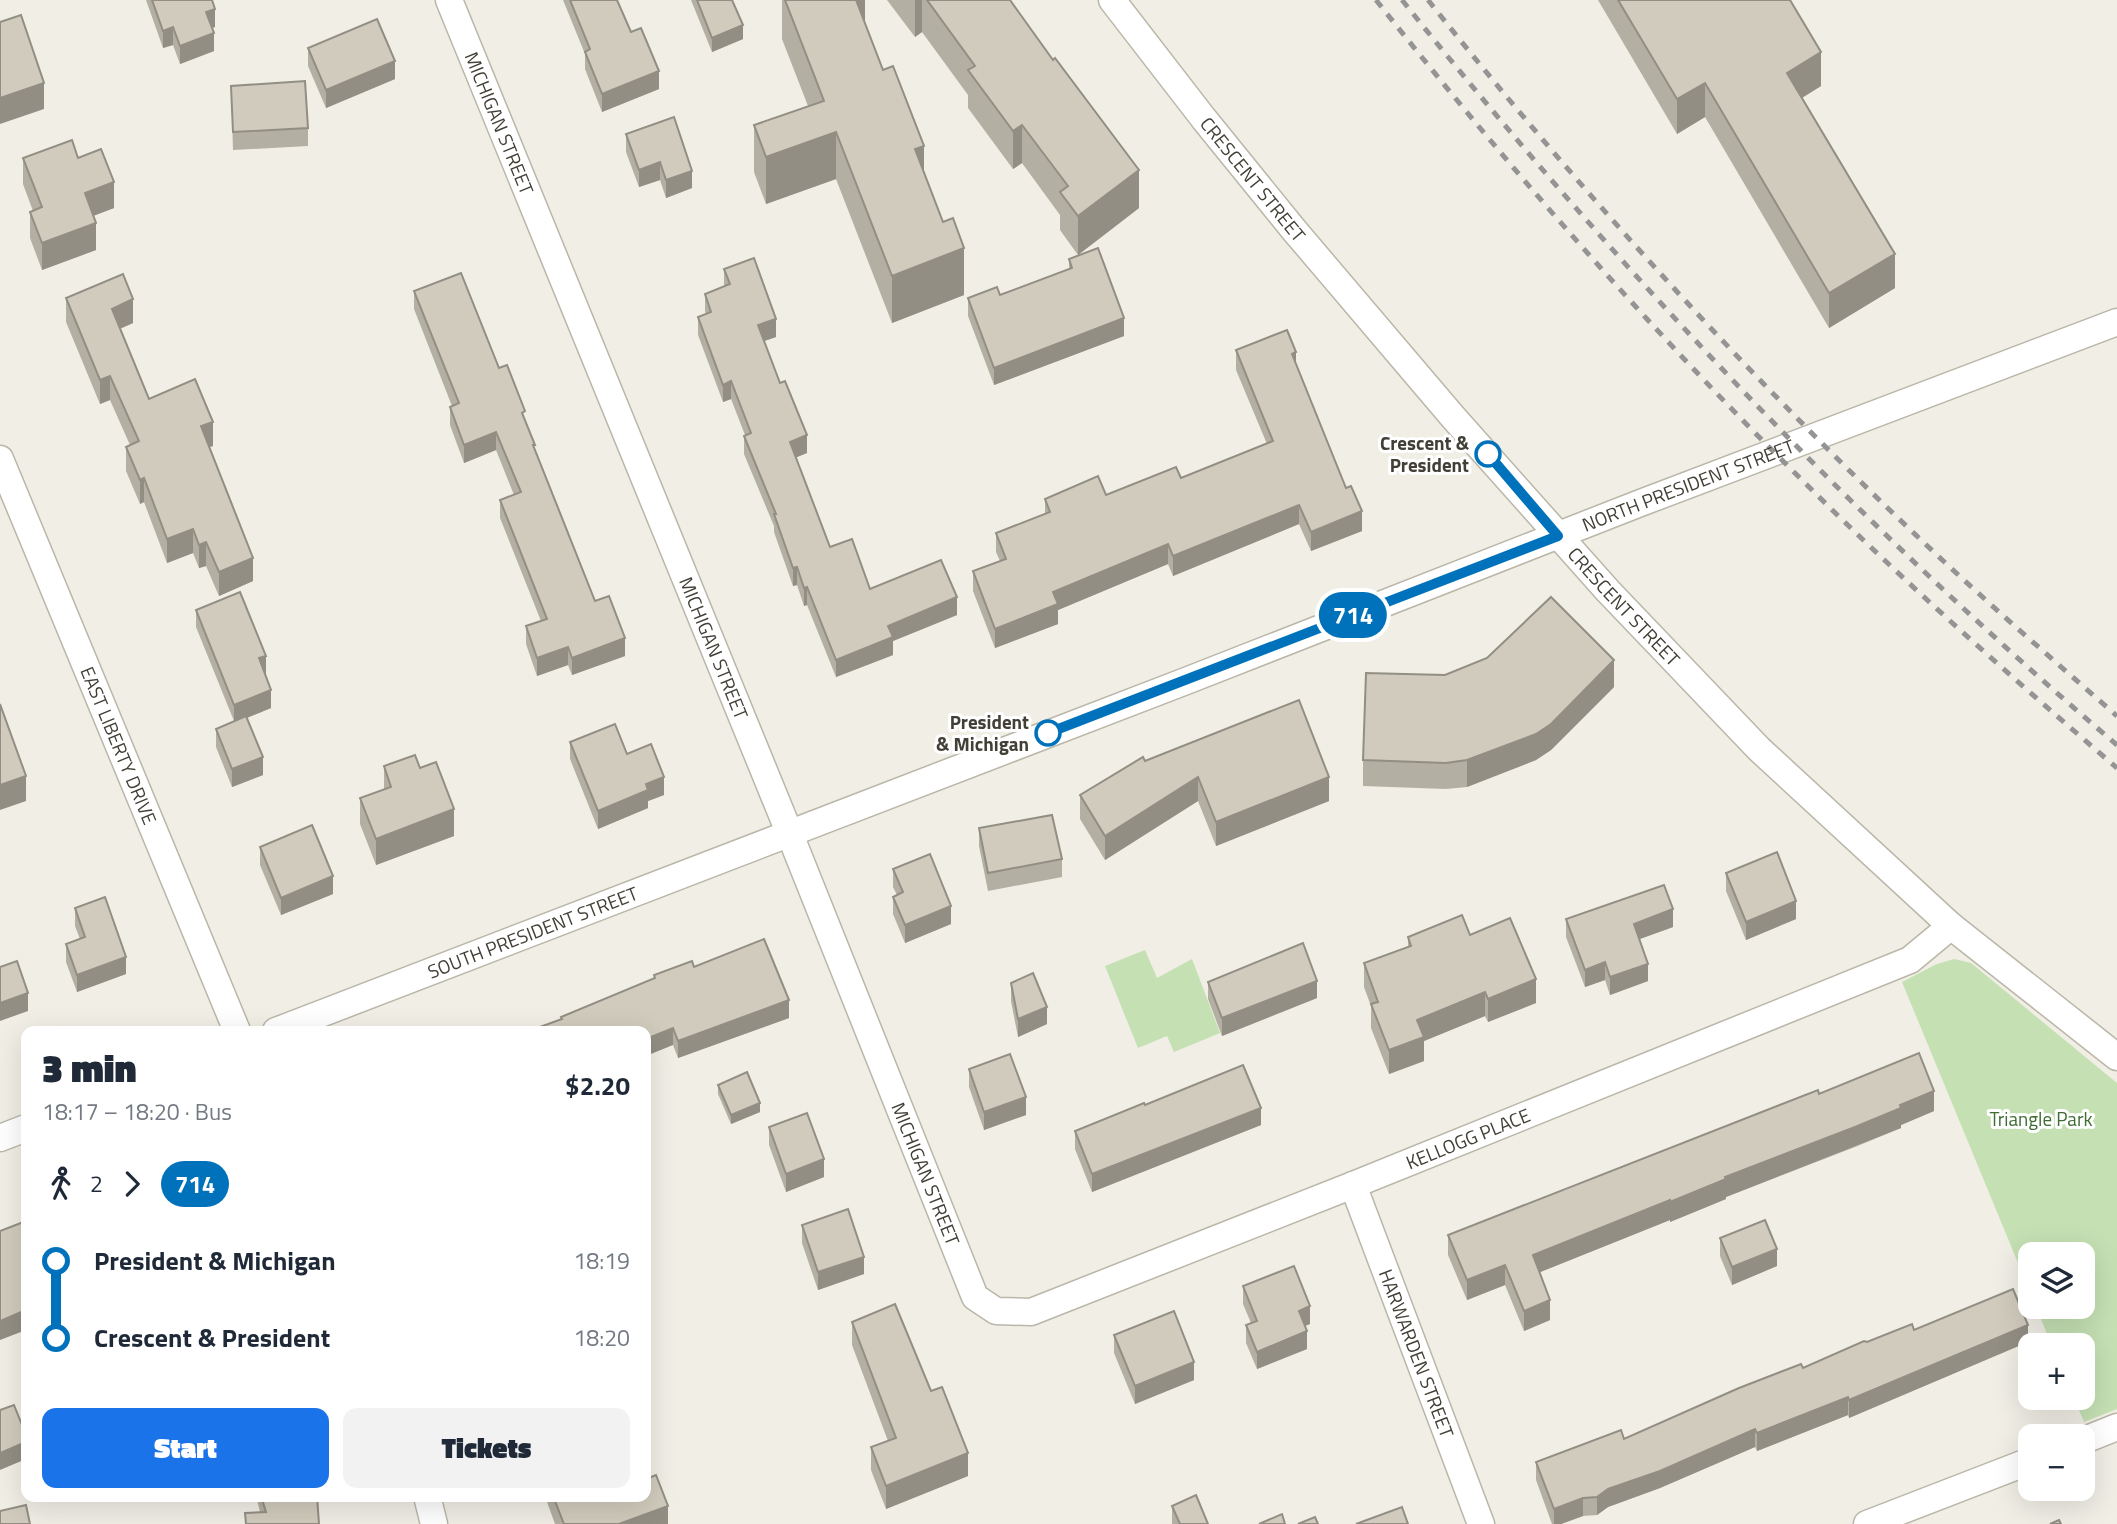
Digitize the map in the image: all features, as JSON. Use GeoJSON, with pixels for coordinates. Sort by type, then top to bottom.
{"type":"FeatureCollection","features":[{"type":"Feature","properties":{"kind":"street","name":"MICHIGAN STREET"},"geometry":{"type":"LineString","coordinates":[[449,0],[789,832],[975,1297]]}},
{"type":"Feature","properties":{"kind":"street","name":"CRESCENT STREET"},"geometry":{"type":"LineString","coordinates":[[1112,0],[1294,230],[1453,417],[1608,591],[1759,749],[1951,926],[2117,1057]]}},
{"type":"Feature","properties":{"kind":"street","name":"NORTH PRESIDENT STREET"},"geometry":{"type":"LineString","coordinates":[[789,832],[2117,322]]}},
{"type":"Feature","properties":{"kind":"street","name":"EAST LIBERTY DRIVE"},"geometry":{"type":"LineString","coordinates":[[0,459],[235,1026]]}},
{"type":"Feature","properties":{"kind":"street","name":"SOUTH PRESIDENT STREET"},"geometry":{"type":"LineString","coordinates":[[288,1026],[789,832]]}},
{"type":"Feature","properties":{"kind":"street","name":"KELLOGG PLACE"},"geometry":{"type":"LineString","coordinates":[[975,1297],[996,1311],[1031,1312],[1910,960],[1951,926]]}},
{"type":"Feature","properties":{"kind":"street"},"geometry":{"type":"LineString","coordinates":[[0,1138],[21,1130]]}},
{"type":"Feature","properties":{"kind":"street","name":"HARWARDEN STREET"},"geometry":{"type":"LineString","coordinates":[[1353,1185],[1481,1524]]}},
{"type":"Feature","properties":{"kind":"street"},"geometry":{"type":"LineString","coordinates":[[2095,1436],[2117,1427]]}},
{"type":"Feature","properties":{"kind":"street"},"geometry":{"type":"LineString","coordinates":[[1867,1524],[2018,1466]]}},
{"type":"Feature","properties":{"kind":"street"},"geometry":{"type":"LineString","coordinates":[[428,1502],[434,1524]]}},
{"type":"Feature","properties":{"kind":"green space"},"geometry":{"type":"Polygon","coordinates":[[[1145,950],[1157,978],[1192,959],[1220,1033],[1174,1052],[1167,1036],[1138,1048],[1105,966],[1145,950]]]}},
{"type":"Feature","properties":{"kind":"green space","name":"Triangle Park"},"geometry":{"type":"Polygon","coordinates":[[[1954,959],[1971,963],[2117,1083],[2117,1409],[2084,1422],[2079,1410],[2095,1410],[2095,1333],[2047,1333],[2041,1319],[2095,1319],[2095,1242],[2018,1242],[2018,1263],[1902,982],[1937,964],[1954,959]]]}},
{"type":"Feature","properties":{"kind":"building"},"geometry":{"type":"Polygon","coordinates":[[[152,0],[212,0],[215,9],[206,12],[214,33],[180,46],[173,27],[163,31],[152,0]]]}},
{"type":"Feature","properties":{"kind":"building"},"geometry":{"type":"Polygon","coordinates":[[[570,0],[617,0],[631,32],[641,28],[659,71],[602,94],[585,52],[590,49],[570,0]]]}},
{"type":"Feature","properties":{"kind":"building"},"geometry":{"type":"Polygon","coordinates":[[[697,0],[732,0],[743,25],[712,38],[697,0]]]}},
{"type":"Feature","properties":{"kind":"building"},"geometry":{"type":"Polygon","coordinates":[[[785,0],[856,0],[883,70],[893,66],[924,146],[915,149],[943,222],[953,218],[964,248],[892,276],[836,132],[766,157],[754,125],[824,101],[785,0]]]}},
{"type":"Feature","properties":{"kind":"building"},"geometry":{"type":"Polygon","coordinates":[[[927,0],[1010,0],[1139,170],[1078,216],[1060,192],[1068,186],[1022,125],[1013,131],[968,70],[975,66],[927,0]]]}},
{"type":"Feature","properties":{"kind":"building"},"geometry":{"type":"Polygon","coordinates":[[[1618,0],[1790,0],[1821,52],[1787,73],[1895,254],[1829,293],[1705,83],[1677,99],[1618,0]]]}},
{"type":"Feature","properties":{"kind":"building"},"geometry":{"type":"Polygon","coordinates":[[[21,15],[44,83],[0,98],[0,22],[21,15]]]}},
{"type":"Feature","properties":{"kind":"building"},"geometry":{"type":"Polygon","coordinates":[[[377,19],[395,61],[326,90],[308,48],[377,19]]]}},
{"type":"Feature","properties":{"kind":"building"},"geometry":{"type":"Polygon","coordinates":[[[305,81],[308,128],[233,132],[231,86],[305,81]]]}},
{"type":"Feature","properties":{"kind":"building"},"geometry":{"type":"Polygon","coordinates":[[[674,117],[692,171],[666,180],[660,162],[639,170],[626,134],[674,117]]]}},
{"type":"Feature","properties":{"kind":"building"},"geometry":{"type":"Polygon","coordinates":[[[72,140],[78,158],[101,149],[114,182],[85,193],[96,223],[42,243],[30,212],[42,207],[23,158],[72,140]]]}},
{"type":"Feature","properties":{"kind":"building"},"geometry":{"type":"Polygon","coordinates":[[[1098,248],[1124,318],[994,368],[968,298],[997,287],[1000,295],[1072,268],[1069,259],[1098,248]]]}},
{"type":"Feature","properties":{"kind":"building"},"geometry":{"type":"Polygon","coordinates":[[[754,258],[776,319],[758,325],[780,383],[785,381],[807,435],[790,442],[830,547],[852,539],[870,589],[941,560],[957,597],[888,626],[893,637],[836,660],[807,587],[804,588],[797,567],[793,568],[776,514],[744,436],[751,433],[731,381],[723,385],[698,317],[711,312],[705,294],[730,284],[724,269],[754,258]]]}},
{"type":"Feature","properties":{"kind":"building"},"geometry":{"type":"Polygon","coordinates":[[[461,273],[499,368],[507,365],[525,411],[522,413],[533,445],[595,601],[609,596],[625,638],[572,658],[568,647],[537,658],[526,626],[547,619],[500,500],[521,492],[496,432],[464,445],[450,407],[459,403],[414,291],[461,273]]]}},
{"type":"Feature","properties":{"kind":"building"},"geometry":{"type":"Polygon","coordinates":[[[123,274],[133,299],[112,309],[149,399],[195,379],[213,422],[201,426],[253,558],[219,572],[206,542],[199,545],[193,529],[167,539],[144,478],[140,480],[126,447],[139,441],[110,376],[100,380],[66,298],[123,274]]]}},
{"type":"Feature","properties":{"kind":"building"},"geometry":{"type":"Polygon","coordinates":[[[1287,330],[1296,352],[1292,354],[1346,488],[1351,486],[1362,511],[1311,532],[1299,505],[1173,556],[1168,544],[1053,592],[1058,604],[995,629],[973,571],[1006,559],[996,533],[1050,512],[1045,499],[1098,476],[1106,495],[1176,467],[1181,478],[1273,441],[1236,350],[1287,330]]]}},
{"type":"Feature","properties":{"kind":"building"},"geometry":{"type":"Polygon","coordinates":[[[240,592],[266,656],[259,658],[271,690],[234,705],[196,610],[240,592]]]}},
{"type":"Feature","properties":{"kind":"building"},"geometry":{"type":"Polygon","coordinates":[[[1551,597],[1614,660],[1551,724],[1536,734],[1467,760],[1446,763],[1363,760],[1366,673],[1445,675],[1487,658],[1551,597]]]}},
{"type":"Feature","properties":{"kind":"building"},"geometry":{"type":"Polygon","coordinates":[[[1299,700],[1329,777],[1216,822],[1198,777],[1105,836],[1080,795],[1143,757],[1145,761],[1299,700]]]}},
{"type":"Feature","properties":{"kind":"building"},"geometry":{"type":"Polygon","coordinates":[[[0,704],[26,776],[0,785],[0,704]]]}},
{"type":"Feature","properties":{"kind":"building"},"geometry":{"type":"Polygon","coordinates":[[[246,716],[263,757],[232,769],[216,729],[246,716]]]}},
{"type":"Feature","properties":{"kind":"building"},"geometry":{"type":"Polygon","coordinates":[[[615,724],[627,754],[651,744],[664,777],[646,784],[648,790],[598,811],[570,742],[615,724]]]}},
{"type":"Feature","properties":{"kind":"building"},"geometry":{"type":"Polygon","coordinates":[[[415,755],[420,768],[436,762],[454,809],[376,839],[360,798],[391,787],[384,766],[415,755]]]}},
{"type":"Feature","properties":{"kind":"building"},"geometry":{"type":"Polygon","coordinates":[[[1052,815],[1062,859],[988,873],[979,828],[1052,815]]]}},
{"type":"Feature","properties":{"kind":"building"},"geometry":{"type":"Polygon","coordinates":[[[312,825],[333,876],[281,898],[260,847],[312,825]]]}},
{"type":"Feature","properties":{"kind":"building"},"geometry":{"type":"Polygon","coordinates":[[[1777,852],[1796,901],[1746,922],[1726,873],[1777,852]]]}},
{"type":"Feature","properties":{"kind":"building"},"geometry":{"type":"Polygon","coordinates":[[[930,854],[951,906],[905,925],[893,897],[903,892],[893,869],[930,854]]]}},
{"type":"Feature","properties":{"kind":"building"},"geometry":{"type":"Polygon","coordinates":[[[1664,885],[1673,909],[1634,924],[1648,964],[1610,977],[1605,962],[1585,970],[1566,919],[1664,885]]]}},
{"type":"Feature","properties":{"kind":"building"},"geometry":{"type":"Polygon","coordinates":[[[105,897],[126,957],[77,975],[66,944],[85,937],[75,908],[105,897]]]}},
{"type":"Feature","properties":{"kind":"building"},"geometry":{"type":"Polygon","coordinates":[[[1462,915],[1470,935],[1510,918],[1536,979],[1488,999],[1485,992],[1417,1020],[1424,1037],[1389,1050],[1371,1004],[1378,1002],[1364,963],[1411,946],[1408,937],[1462,915]]]}},
{"type":"Feature","properties":{"kind":"building"},"geometry":{"type":"Polygon","coordinates":[[[764,939],[789,1000],[678,1041],[673,1028],[651,1037],[651,1026],[543,1026],[655,978],[654,975],[692,961],[694,967],[764,939]]]}},
{"type":"Feature","properties":{"kind":"building"},"geometry":{"type":"Polygon","coordinates":[[[1303,943],[1317,981],[1222,1018],[1208,982],[1303,943]]]}},
{"type":"Feature","properties":{"kind":"building"},"geometry":{"type":"Polygon","coordinates":[[[17,961],[28,993],[0,1003],[0,967],[17,961]]]}},
{"type":"Feature","properties":{"kind":"building"},"geometry":{"type":"Polygon","coordinates":[[[1033,973],[1047,1007],[1018,1019],[1011,983],[1033,973]]]}},
{"type":"Feature","properties":{"kind":"building"},"geometry":{"type":"Polygon","coordinates":[[[1919,1053],[1934,1091],[1855,1127],[1533,1255],[1550,1300],[1524,1311],[1505,1265],[1467,1280],[1448,1235],[1818,1090],[1819,1094],[1919,1053]]]}},
{"type":"Feature","properties":{"kind":"building"},"geometry":{"type":"Polygon","coordinates":[[[1010,1054],[1026,1097],[984,1112],[969,1069],[1010,1054]]]}},
{"type":"Feature","properties":{"kind":"building"},"geometry":{"type":"Polygon","coordinates":[[[1243,1065],[1261,1108],[1092,1174],[1075,1131],[1243,1065]]]}},
{"type":"Feature","properties":{"kind":"building"},"geometry":{"type":"Polygon","coordinates":[[[747,1072],[760,1103],[731,1115],[718,1085],[747,1072]]]}},
{"type":"Feature","properties":{"kind":"building"},"geometry":{"type":"Polygon","coordinates":[[[807,1113],[824,1159],[786,1174],[769,1127],[807,1113]]]}},
{"type":"Feature","properties":{"kind":"building"},"geometry":{"type":"Polygon","coordinates":[[[848,1209],[864,1257],[818,1272],[802,1225],[848,1209]]]}},
{"type":"Feature","properties":{"kind":"building"},"geometry":{"type":"Polygon","coordinates":[[[1765,1220],[1777,1249],[1732,1267],[1720,1238],[1765,1220]]]}},
{"type":"Feature","properties":{"kind":"building"},"geometry":{"type":"Polygon","coordinates":[[[21,1223],[21,1312],[0,1321],[0,1231],[21,1223]]]}},
{"type":"Feature","properties":{"kind":"building"},"geometry":{"type":"Polygon","coordinates":[[[1294,1266],[1310,1306],[1299,1311],[1307,1331],[1257,1352],[1246,1325],[1257,1321],[1243,1286],[1294,1266]]]}},
{"type":"Feature","properties":{"kind":"building"},"geometry":{"type":"Polygon","coordinates":[[[2013,1289],[2018,1301],[2018,1319],[2026,1319],[2028,1325],[1849,1400],[1848,1397],[1757,1433],[1755,1429],[1660,1471],[1608,1489],[1597,1497],[1583,1498],[1554,1509],[1536,1462],[1621,1430],[1624,1439],[1801,1364],[1803,1368],[1864,1341],[1912,1324],[1914,1330],[2013,1289]]]}},
{"type":"Feature","properties":{"kind":"building"},"geometry":{"type":"Polygon","coordinates":[[[895,1304],[931,1391],[942,1387],[968,1453],[886,1486],[871,1447],[896,1438],[852,1322],[895,1304]]]}},
{"type":"Feature","properties":{"kind":"building"},"geometry":{"type":"Polygon","coordinates":[[[1174,1311],[1194,1362],[1135,1386],[1114,1335],[1174,1311]]]}},
{"type":"Feature","properties":{"kind":"building"},"geometry":{"type":"Polygon","coordinates":[[[14,1405],[21,1422],[21,1444],[0,1453],[0,1410],[14,1405]]]}},
{"type":"Feature","properties":{"kind":"building"},"geometry":{"type":"Polygon","coordinates":[[[656,1475],[668,1506],[619,1524],[564,1524],[555,1502],[651,1502],[651,1477],[656,1475]]]}},
{"type":"Feature","properties":{"kind":"building"},"geometry":{"type":"Polygon","coordinates":[[[1196,1495],[1208,1524],[1180,1524],[1172,1506],[1196,1495]]]}},
{"type":"Feature","properties":{"kind":"building"},"geometry":{"type":"Polygon","coordinates":[[[263,1502],[317,1502],[319,1524],[246,1524],[245,1513],[266,1512],[263,1502]]]}},
{"type":"Feature","properties":{"kind":"building"},"geometry":{"type":"Polygon","coordinates":[[[26,1505],[30,1524],[0,1524],[0,1511],[26,1505]]]}},
{"type":"Feature","properties":{"kind":"building"},"geometry":{"type":"Polygon","coordinates":[[[1402,1507],[1408,1524],[1356,1524],[1402,1507]]]}},
{"type":"Feature","properties":{"kind":"building"},"geometry":{"type":"Polygon","coordinates":[[[1282,1514],[1285,1524],[1259,1524],[1282,1514]]]}},
{"type":"Feature","properties":{"kind":"building"},"geometry":{"type":"Polygon","coordinates":[[[1315,1517],[1318,1524],[1298,1524],[1315,1517]]]}},
{"type":"Feature","properties":{"kind":"railway"},"geometry":{"type":"LineString","coordinates":[[1376,0],[1530,187],[1691,367],[1842,519],[1919,592],[2117,768]]}},
{"type":"Feature","properties":{"kind":"railway"},"geometry":{"type":"LineString","coordinates":[[1402,0],[1567,198],[1653,295],[1742,389],[1832,482],[1925,572],[2117,745]]}},
{"type":"Feature","properties":{"kind":"railway"},"geometry":{"type":"LineString","coordinates":[[1428,0],[1604,210],[1790,411],[1944,562],[2117,716]]}},
{"type":"Feature","properties":{"kind":"bus line","name":"714"},"geometry":{"type":"LineString","coordinates":[[1048,733],[1558,536],[1488,454]]}},
{"type":"Feature","properties":{"kind":"place","name":"Crescent & President"},"geometry":{"type":"Point","coordinates":[1488,454]}},
{"type":"Feature","properties":{"kind":"place","name":"President & Michigan"},"geometry":{"type":"Point","coordinates":[1048,733]}}]}
